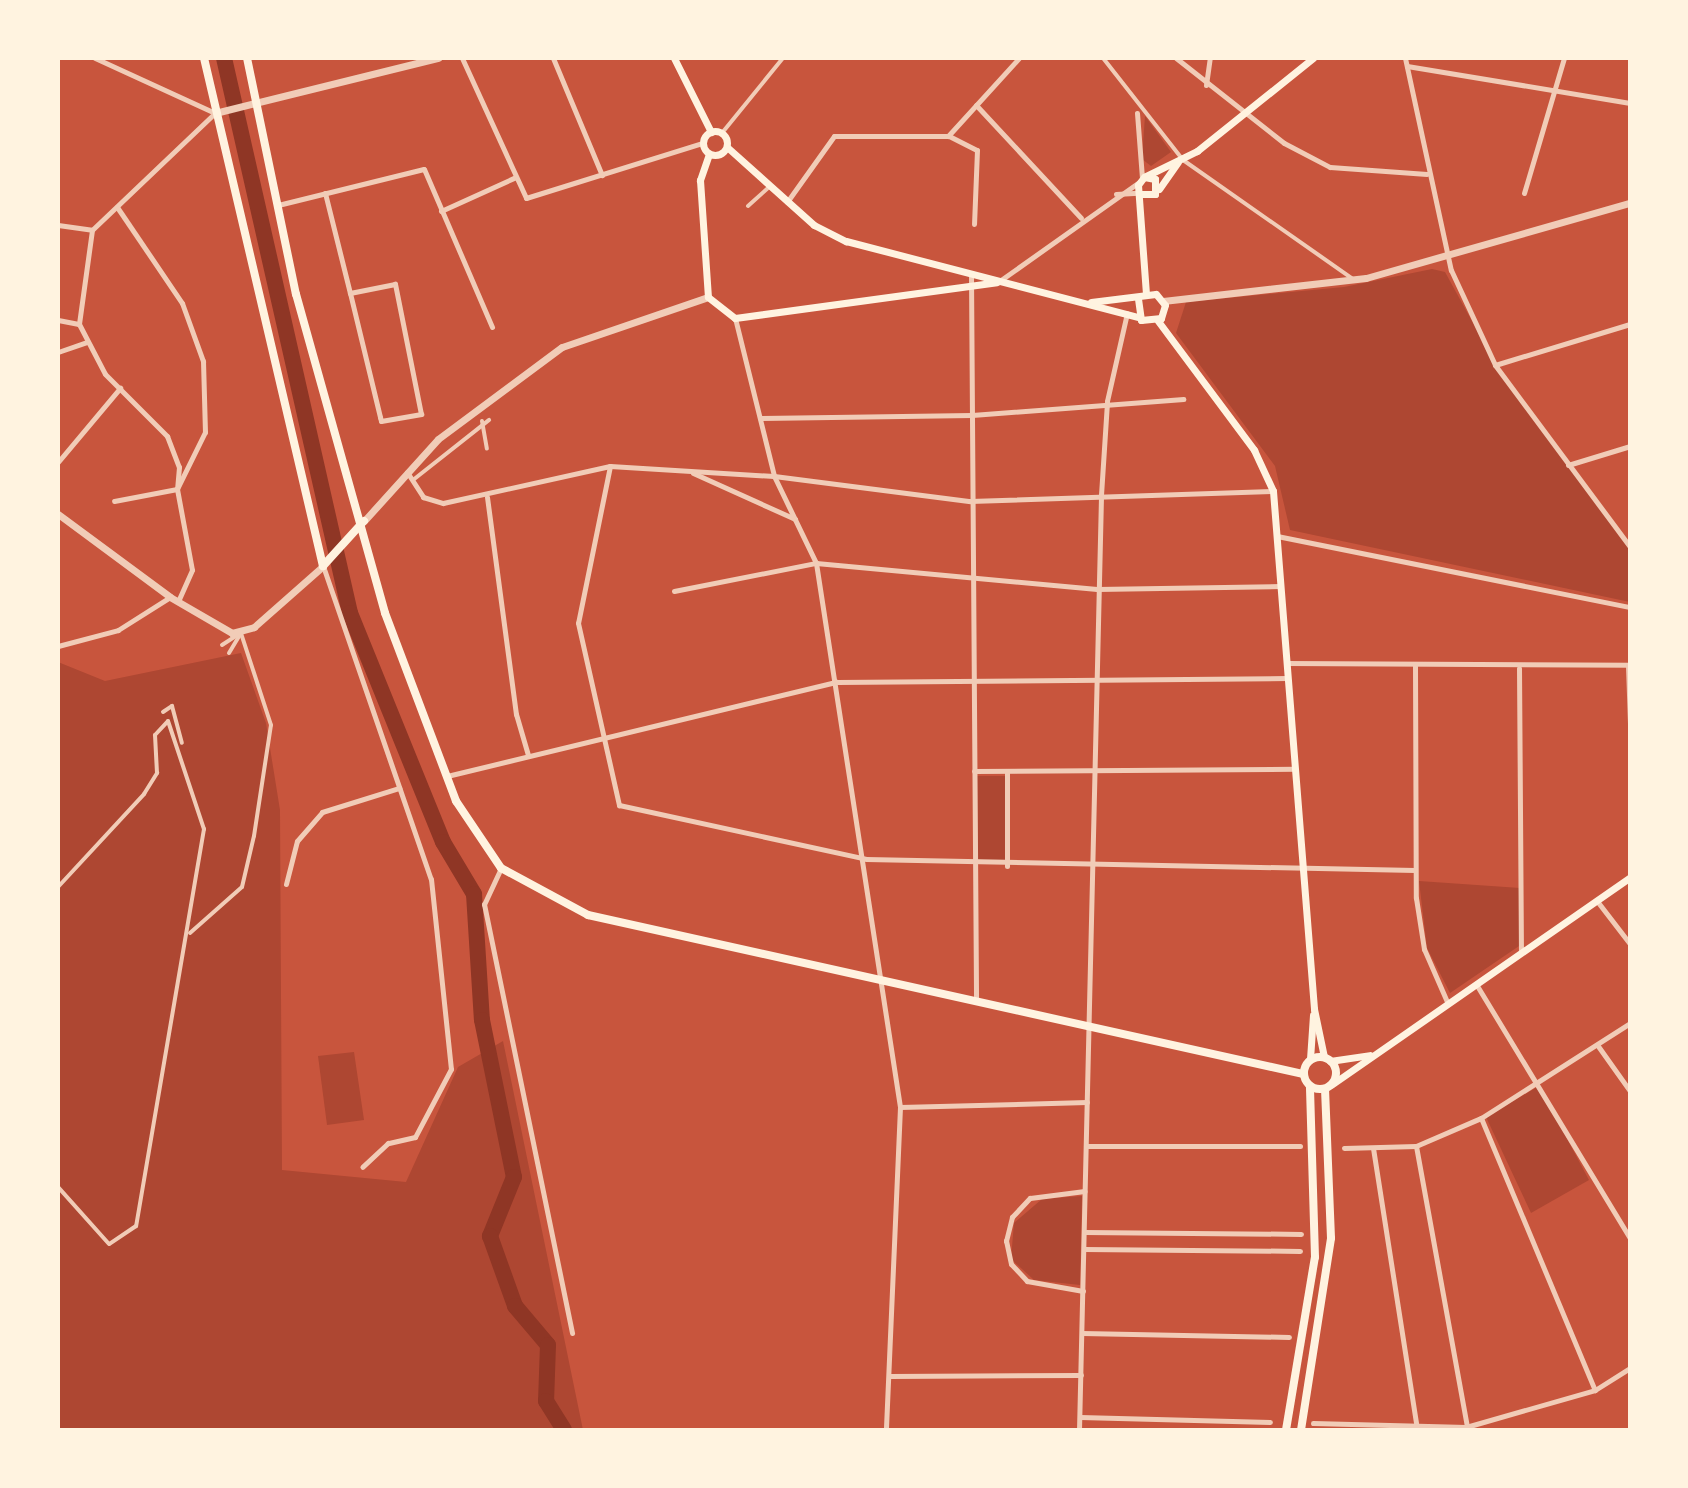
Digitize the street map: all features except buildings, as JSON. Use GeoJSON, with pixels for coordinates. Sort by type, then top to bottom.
{"type":"FeatureCollection","features":[{"type":"Feature","properties":{"kind":"main road"},"geometry":{"type":"LineString","coordinates":[[204,58],[326,563]]}},
{"type":"Feature","properties":{"kind":"main road"},"geometry":{"type":"LineString","coordinates":[[247,58],[254,104],[296,294],[364,521],[385,613],[447,776],[481,845],[501,868],[588,915],[1303,1074],[1310,1087],[1315,1257],[1286,1430]]}},
{"type":"Feature","properties":{"kind":"main road"},"geometry":{"type":"LineString","coordinates":[[674,58],[711,132]]}},
{"type":"Feature","properties":{"kind":"main road"},"geometry":{"type":"LineString","coordinates":[[1142,179],[1180,161],[1245,115],[1313,58]]}},
{"type":"Feature","properties":{"kind":"main road"},"geometry":{"type":"LineString","coordinates":[[711,132],[722,133],[727,147],[787,202],[846,241],[1158,321],[1254,450],[1273,491],[1281,586],[1314,1009],[1310,1059],[1303,1074]]}},
{"type":"Feature","properties":{"kind":"main road"},"geometry":{"type":"LineString","coordinates":[[711,132],[703,143],[709,154],[700,180],[708,297],[735,318],[971,291],[997,282]]}},
{"type":"Feature","properties":{"kind":"main road"},"geometry":{"type":"LineString","coordinates":[[709,154],[727,147]]}},
{"type":"Feature","properties":{"kind":"main road"},"geometry":{"type":"LineString","coordinates":[[1143,212],[1180,161]]}},
{"type":"Feature","properties":{"kind":"main road"},"geometry":{"type":"LineString","coordinates":[[1142,179],[1140,193],[1146,293]]}},
{"type":"Feature","properties":{"kind":"main road"},"geometry":{"type":"LineString","coordinates":[[1142,179],[1157,182],[1155,194]]}},
{"type":"Feature","properties":{"kind":"main road"},"geometry":{"type":"LineString","coordinates":[[1140,193],[1155,194]]}},
{"type":"Feature","properties":{"kind":"main road"},"geometry":{"type":"LineString","coordinates":[[1083,302],[1138,299],[1146,293]]}},
{"type":"Feature","properties":{"kind":"main road"},"geometry":{"type":"LineString","coordinates":[[1146,293],[1163,301],[1158,321]]}},
{"type":"Feature","properties":{"kind":"main road"},"geometry":{"type":"LineString","coordinates":[[1138,299],[1138,317]]}},
{"type":"Feature","properties":{"kind":"main road"},"geometry":{"type":"LineString","coordinates":[[326,563],[364,521]]}},
{"type":"Feature","properties":{"kind":"main road"},"geometry":{"type":"LineString","coordinates":[[1310,1087],[1328,1087],[1630,877]]}},
{"type":"Feature","properties":{"kind":"main road"},"geometry":{"type":"LineString","coordinates":[[1301,1430],[1331,1238],[1327,1059],[1314,1009]]}},
{"type":"Feature","properties":{"kind":"main road"},"geometry":{"type":"LineString","coordinates":[[1310,1059],[1375,1053]]}},
{"type":"Feature","properties":{"kind":"street"},"geometry":{"type":"LineString","coordinates":[[95,58],[219,112]]}},
{"type":"Feature","properties":{"kind":"street"},"geometry":{"type":"LineString","coordinates":[[58,646],[118,630],[173,600],[192,570],[177,489],[176,451],[120,388],[87,342],[79,324],[92,230],[219,112],[438,58]]}},
{"type":"Feature","properties":{"kind":"street"},"geometry":{"type":"LineString","coordinates":[[462,58],[526,198],[703,143]]}},
{"type":"Feature","properties":{"kind":"street"},"geometry":{"type":"LineString","coordinates":[[553,58],[602,175]]}},
{"type":"Feature","properties":{"kind":"street"},"geometry":{"type":"LineString","coordinates":[[722,133],[783,58]]}},
{"type":"Feature","properties":{"kind":"street"},"geometry":{"type":"LineString","coordinates":[[948,136],[1019,58]]}},
{"type":"Feature","properties":{"kind":"street"},"geometry":{"type":"LineString","coordinates":[[1103,58],[1139,101],[1180,161],[1354,280]]}},
{"type":"Feature","properties":{"kind":"street"},"geometry":{"type":"LineString","coordinates":[[1176,58],[1245,115],[1330,167],[1427,174]]}},
{"type":"Feature","properties":{"kind":"street"},"geometry":{"type":"LineString","coordinates":[[1206,85],[1210,58]]}},
{"type":"Feature","properties":{"kind":"street"},"geometry":{"type":"LineString","coordinates":[[1405,58],[1427,174],[1447,256],[1495,365],[1630,547]]}},
{"type":"Feature","properties":{"kind":"street"},"geometry":{"type":"LineString","coordinates":[[1524,193],[1564,58]]}},
{"type":"Feature","properties":{"kind":"street"},"geometry":{"type":"LineString","coordinates":[[1407,66],[1553,95],[1630,103]]}},
{"type":"Feature","properties":{"kind":"street"},"geometry":{"type":"LineString","coordinates":[[997,282],[1081,218],[1142,179],[1137,113],[1139,101]]}},
{"type":"Feature","properties":{"kind":"street"},"geometry":{"type":"LineString","coordinates":[[976,105],[1081,218]]}},
{"type":"Feature","properties":{"kind":"street"},"geometry":{"type":"LineString","coordinates":[[787,202],[834,136],[948,136],[977,150],[974,224]]}},
{"type":"Feature","properties":{"kind":"street"},"geometry":{"type":"LineString","coordinates":[[278,205],[421,168],[492,327]]}},
{"type":"Feature","properties":{"kind":"street"},"geometry":{"type":"LineString","coordinates":[[441,211],[516,177]]}},
{"type":"Feature","properties":{"kind":"street"},"geometry":{"type":"LineString","coordinates":[[748,206],[769,187]]}},
{"type":"Feature","properties":{"kind":"street"},"geometry":{"type":"LineString","coordinates":[[325,193],[381,421],[421,414],[395,284],[350,293]]}},
{"type":"Feature","properties":{"kind":"street"},"geometry":{"type":"LineString","coordinates":[[1115,194],[1140,193]]}},
{"type":"Feature","properties":{"kind":"street"},"geometry":{"type":"LineString","coordinates":[[1163,301],[1354,280],[1630,203]]}},
{"type":"Feature","properties":{"kind":"street"},"geometry":{"type":"LineString","coordinates":[[117,207],[182,303],[203,361],[205,432],[177,489]]}},
{"type":"Feature","properties":{"kind":"street"},"geometry":{"type":"LineString","coordinates":[[58,225],[92,230]]}},
{"type":"Feature","properties":{"kind":"street"},"geometry":{"type":"LineString","coordinates":[[971,275],[970,501],[976,1000]]}},
{"type":"Feature","properties":{"kind":"street"},"geometry":{"type":"LineString","coordinates":[[364,521],[407,471],[495,391],[562,347],[708,297]]}},
{"type":"Feature","properties":{"kind":"street"},"geometry":{"type":"LineString","coordinates":[[1079,1430],[1101,495],[1107,401],[1127,312]]}},
{"type":"Feature","properties":{"kind":"street"},"geometry":{"type":"LineString","coordinates":[[735,318],[774,476],[816,563],[866,859],[900,1107],[886,1430]]}},
{"type":"Feature","properties":{"kind":"street"},"geometry":{"type":"LineString","coordinates":[[58,320],[79,324]]}},
{"type":"Feature","properties":{"kind":"street"},"geometry":{"type":"LineString","coordinates":[[1495,365],[1630,324]]}},
{"type":"Feature","properties":{"kind":"street"},"geometry":{"type":"LineString","coordinates":[[58,352],[87,342]]}},
{"type":"Feature","properties":{"kind":"street"},"geometry":{"type":"LineString","coordinates":[[58,462],[120,388]]}},
{"type":"Feature","properties":{"kind":"street"},"geometry":{"type":"LineString","coordinates":[[760,418],[972,415],[1107,401],[1183,399]]}},
{"type":"Feature","properties":{"kind":"street"},"geometry":{"type":"LineString","coordinates":[[413,481],[482,421],[489,420]]}},
{"type":"Feature","properties":{"kind":"street"},"geometry":{"type":"LineString","coordinates":[[482,421],[487,449]]}},
{"type":"Feature","properties":{"kind":"street"},"geometry":{"type":"LineString","coordinates":[[1568,465],[1630,446]]}},
{"type":"Feature","properties":{"kind":"street"},"geometry":{"type":"LineString","coordinates":[[407,471],[433,501],[487,497],[610,466],[774,476],[970,501],[1273,491]]}},
{"type":"Feature","properties":{"kind":"street"},"geometry":{"type":"LineString","coordinates":[[610,466],[578,623],[619,805],[866,859],[1007,866],[1415,870]]}},
{"type":"Feature","properties":{"kind":"street"},"geometry":{"type":"LineString","coordinates":[[688,471],[795,519]]}},
{"type":"Feature","properties":{"kind":"street"},"geometry":{"type":"LineString","coordinates":[[114,501],[177,489]]}},
{"type":"Feature","properties":{"kind":"street"},"geometry":{"type":"LineString","coordinates":[[487,497],[516,714],[528,755]]}},
{"type":"Feature","properties":{"kind":"street"},"geometry":{"type":"LineString","coordinates":[[58,514],[173,600],[241,633],[271,725],[254,836],[242,887],[188,934]]}},
{"type":"Feature","properties":{"kind":"street"},"geometry":{"type":"LineString","coordinates":[[1277,536],[1630,607]]}},
{"type":"Feature","properties":{"kind":"street"},"geometry":{"type":"LineString","coordinates":[[222,645],[326,563],[431,879],[451,1069],[415,1137],[388,1143],[362,1167]]}},
{"type":"Feature","properties":{"kind":"street"},"geometry":{"type":"LineString","coordinates":[[674,591],[816,563],[1097,589],[1281,586]]}},
{"type":"Feature","properties":{"kind":"street"},"geometry":{"type":"LineString","coordinates":[[229,653],[241,633]]}},
{"type":"Feature","properties":{"kind":"street"},"geometry":{"type":"LineString","coordinates":[[1286,663],[1519,668],[1629,665],[1630,723]]}},
{"type":"Feature","properties":{"kind":"street"},"geometry":{"type":"LineString","coordinates":[[1415,666],[1415,870],[1424,949],[1448,1004]]}},
{"type":"Feature","properties":{"kind":"street"},"geometry":{"type":"LineString","coordinates":[[1519,668],[1521,951]]}},
{"type":"Feature","properties":{"kind":"street"},"geometry":{"type":"LineString","coordinates":[[447,776],[837,682],[1287,678]]}},
{"type":"Feature","properties":{"kind":"street"},"geometry":{"type":"LineString","coordinates":[[163,712],[172,706],[183,759]]}},
{"type":"Feature","properties":{"kind":"street"},"geometry":{"type":"LineString","coordinates":[[58,887],[157,773],[161,724],[168,721],[176,732],[204,829],[188,934],[153,1096],[136,1226],[109,1244],[58,1187]]}},
{"type":"Feature","properties":{"kind":"street"},"geometry":{"type":"LineString","coordinates":[[974,771],[1093,773],[1295,769]]}},
{"type":"Feature","properties":{"kind":"street"},"geometry":{"type":"LineString","coordinates":[[1007,772],[1007,866]]}},
{"type":"Feature","properties":{"kind":"street"},"geometry":{"type":"LineString","coordinates":[[286,884],[297,841],[322,812],[399,788]]}},
{"type":"Feature","properties":{"kind":"street"},"geometry":{"type":"LineString","coordinates":[[501,868],[484,904],[572,1333]]}},
{"type":"Feature","properties":{"kind":"street"},"geometry":{"type":"LineString","coordinates":[[1597,901],[1630,944]]}},
{"type":"Feature","properties":{"kind":"street"},"geometry":{"type":"LineString","coordinates":[[1476,984],[1630,1238]]}},
{"type":"Feature","properties":{"kind":"street"},"geometry":{"type":"LineString","coordinates":[[1344,1148],[1416,1146],[1481,1118],[1630,1023]]}},
{"type":"Feature","properties":{"kind":"street"},"geometry":{"type":"LineString","coordinates":[[1598,1046],[1630,1091]]}},
{"type":"Feature","properties":{"kind":"street"},"geometry":{"type":"LineString","coordinates":[[900,1107],[1087,1102]]}},
{"type":"Feature","properties":{"kind":"street"},"geometry":{"type":"LineString","coordinates":[[1481,1118],[1595,1390]]}},
{"type":"Feature","properties":{"kind":"street"},"geometry":{"type":"LineString","coordinates":[[1086,1146],[1300,1146]]}},
{"type":"Feature","properties":{"kind":"street"},"geometry":{"type":"LineString","coordinates":[[1416,1146],[1467,1428]]}},
{"type":"Feature","properties":{"kind":"street"},"geometry":{"type":"LineString","coordinates":[[1373,1148],[1417,1428]]}},
{"type":"Feature","properties":{"kind":"street"},"geometry":{"type":"LineString","coordinates":[[1083,1291],[1027,1281],[1009,1260],[1006,1241],[1012,1217],[1030,1198],[1085,1191]]}},
{"type":"Feature","properties":{"kind":"street"},"geometry":{"type":"LineString","coordinates":[[1084,1232],[1301,1234]]}},
{"type":"Feature","properties":{"kind":"street"},"geometry":{"type":"LineString","coordinates":[[1084,1249],[1300,1251]]}},
{"type":"Feature","properties":{"kind":"street"},"geometry":{"type":"LineString","coordinates":[[1082,1333],[1289,1337]]}},
{"type":"Feature","properties":{"kind":"street"},"geometry":{"type":"LineString","coordinates":[[1313,1423],[1467,1428],[1595,1390],[1630,1368]]}},
{"type":"Feature","properties":{"kind":"street"},"geometry":{"type":"LineString","coordinates":[[890,1376],[1081,1375]]}},
{"type":"Feature","properties":{"kind":"street"},"geometry":{"type":"LineString","coordinates":[[1080,1417],[1270,1422]]}},
{"type":"Feature","properties":{"kind":"shaded area"},"geometry":{"type":"Polygon","coordinates":[[[1145,116],[1171,152],[1151,166],[1142,159],[1145,116]]]}},
{"type":"Feature","properties":{"kind":"shaded area"},"geometry":{"type":"Polygon","coordinates":[[[1432,269],[1445,272],[1496,365],[1630,547],[1630,602],[1290,530],[1275,466],[1176,333],[1186,302],[1344,287],[1432,269]]]}},
{"type":"Feature","properties":{"kind":"shaded area"},"geometry":{"type":"Polygon","coordinates":[[[241,653],[266,723],[280,810],[282,1170],[406,1182],[458,1067],[503,1041],[583,1430],[58,1430],[58,662],[105,681],[241,653]]]}},
{"type":"Feature","properties":{"kind":"shaded area"},"geometry":{"type":"Polygon","coordinates":[[[977,776],[1005,776],[1005,861],[978,861],[977,776]]]}},
{"type":"Feature","properties":{"kind":"shaded area"},"geometry":{"type":"Polygon","coordinates":[[[1419,881],[1520,888],[1519,946],[1450,993],[1427,948],[1419,881]]]}},
{"type":"Feature","properties":{"kind":"shaded area"},"geometry":{"type":"Polygon","coordinates":[[[354,1052],[364,1120],[327,1125],[318,1056],[354,1052]]]}},
{"type":"Feature","properties":{"kind":"shaded area"},"geometry":{"type":"Polygon","coordinates":[[[1539,1086],[1589,1180],[1531,1213],[1486,1117],[1539,1086]]]}},
{"type":"Feature","properties":{"kind":"shaded area"},"geometry":{"type":"Polygon","coordinates":[[[1082,1196],[1080,1285],[1034,1280],[1011,1259],[1014,1223],[1042,1199],[1082,1196]]]}},
{"type":"Feature","properties":{"kind":"waterway"},"geometry":{"type":"LineString","coordinates":[[224,58],[350,613],[443,842],[474,894],[482,1020],[514,1177],[490,1236],[515,1306],[548,1345],[546,1401],[564,1430]]}}]}
